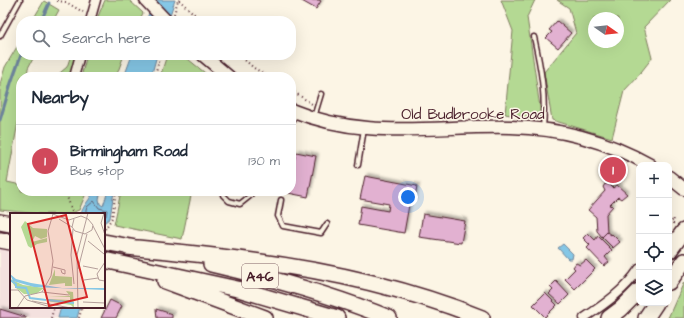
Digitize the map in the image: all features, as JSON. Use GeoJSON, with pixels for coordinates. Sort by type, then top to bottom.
{"type":"FeatureCollection","features":[{"type":"Feature","properties":{"kind":"highway"},"geometry":{"type":"LineString","coordinates":[[0,222],[10,224]]}},
{"type":"Feature","properties":{"kind":"highway"},"geometry":{"type":"LineString","coordinates":[[672,270],[684,231]]}},
{"type":"Feature","properties":{"kind":"highway","name":"A46"},"geometry":{"type":"LineString","coordinates":[[106,239],[127,246],[253,274],[330,297],[389,318]]}},
{"type":"Feature","properties":{"kind":"highway"},"geometry":{"type":"LineString","coordinates":[[0,240],[10,242]]}},
{"type":"Feature","properties":{"kind":"highway"},"geometry":{"type":"LineString","coordinates":[[127,246],[253,260],[325,273],[388,287],[482,318]]}},
{"type":"Feature","properties":{"kind":"highway","name":"A46"},"geometry":{"type":"LineString","coordinates":[[109,261],[242,290],[337,318]]}},
{"type":"Feature","properties":{"kind":"highway"},"geometry":{"type":"LineString","coordinates":[[109,261],[265,318]]}},
{"type":"Feature","properties":{"kind":"highway"},"geometry":{"type":"LineString","coordinates":[[609,318],[621,309],[636,294]]}},
{"type":"Feature","properties":{"kind":"highway"},"geometry":{"type":"LineString","coordinates":[[646,318],[654,306]]}},
{"type":"Feature","properties":{"kind":"street"},"geometry":{"type":"LineString","coordinates":[[91,16],[96,0]]}},
{"type":"Feature","properties":{"kind":"street"},"geometry":{"type":"LineString","coordinates":[[146,0],[167,16]]}},
{"type":"Feature","properties":{"kind":"street"},"geometry":{"type":"LineString","coordinates":[[75,72],[79,60]]}},
{"type":"Feature","properties":{"kind":"street"},"geometry":{"type":"LineString","coordinates":[[209,60],[223,72]]}},
{"type":"Feature","properties":{"kind":"street","name":"Old Budbrooke Road"},"geometry":{"type":"LineString","coordinates":[[296,111],[316,113],[364,128],[425,130],[511,127],[543,129],[578,135],[627,152],[645,162]]}},
{"type":"Feature","properties":{"kind":"street"},"geometry":{"type":"LineString","coordinates":[[672,180],[684,189]]}},
{"type":"Feature","properties":{"kind":"street"},"geometry":{"type":"LineString","coordinates":[[584,318],[608,302],[626,285],[638,270]]}},
{"type":"Feature","properties":{"kind":"lane"},"geometry":{"type":"LineString","coordinates":[[0,36],[20,0]]}},
{"type":"Feature","properties":{"kind":"lane"},"geometry":{"type":"LineString","coordinates":[[534,38],[542,81],[544,113],[543,129]]}},
{"type":"Feature","properties":{"kind":"lane"},"geometry":{"type":"LineString","coordinates":[[316,113],[322,94]]}},
{"type":"Feature","properties":{"kind":"lane"},"geometry":{"type":"LineString","coordinates":[[358,165],[364,128]]}},
{"type":"Feature","properties":{"kind":"lane"},"geometry":{"type":"LineString","coordinates":[[224,196],[229,201],[240,204],[250,196]]}},
{"type":"Feature","properties":{"kind":"lane"},"geometry":{"type":"LineString","coordinates":[[281,200],[278,216],[283,226],[321,233],[327,224]]}},
{"type":"Feature","properties":{"kind":"path"},"geometry":{"type":"LineString","coordinates":[[171,16],[178,0],[197,16]]}},
{"type":"Feature","properties":{"kind":"path"},"geometry":{"type":"LineString","coordinates":[[57,1],[66,2],[86,16]]}},
{"type":"Feature","properties":{"kind":"path"},"geometry":{"type":"LineString","coordinates":[[156,72],[159,60]]}},
{"type":"Feature","properties":{"kind":"path"},"geometry":{"type":"LineString","coordinates":[[245,60],[261,72]]}},
{"type":"Feature","properties":{"kind":"path"},"geometry":{"type":"LineString","coordinates":[[296,95],[316,113]]}},
{"type":"Feature","properties":{"kind":"path"},"geometry":{"type":"LineString","coordinates":[[67,196],[72,213]]}},
{"type":"Feature","properties":{"kind":"path"},"geometry":{"type":"LineString","coordinates":[[106,239],[106,226],[112,218],[115,196]]}},
{"type":"Feature","properties":{"kind":"path"},"geometry":{"type":"LineString","coordinates":[[51,318],[54,308]]}},
{"type":"Feature","properties":{"kind":"path"},"geometry":{"type":"LineString","coordinates":[[79,318],[82,308]]}},
{"type":"Feature","properties":{"kind":"shaded area"},"geometry":{"type":"Polygon","coordinates":[[[0,246],[10,248],[10,308],[61,308],[58,318],[0,318],[0,246]]]}},
{"type":"Feature","properties":{"kind":"green space"},"geometry":{"type":"Polygon","coordinates":[[[105,0],[129,0],[143,13],[142,16],[98,16],[105,0]]]}},
{"type":"Feature","properties":{"kind":"green space"},"geometry":{"type":"Polygon","coordinates":[[[501,0],[535,0],[527,17],[540,108],[539,120],[505,114],[513,31],[501,0]]]}},
{"type":"Feature","properties":{"kind":"green space"},"geometry":{"type":"Polygon","coordinates":[[[557,0],[670,0],[644,27],[652,58],[624,91],[612,138],[552,120],[544,72],[576,33],[569,8],[557,0]]]}},
{"type":"Feature","properties":{"kind":"green space"},"geometry":{"type":"Polygon","coordinates":[[[44,1],[59,10],[56,16],[35,16],[44,1]]]}},
{"type":"Feature","properties":{"kind":"green space"},"geometry":{"type":"Polygon","coordinates":[[[16,48],[16,60],[32,60],[28,72],[16,72],[16,133],[7,182],[16,184],[16,196],[85,196],[79,210],[72,213],[31,213],[0,210],[0,84],[5,67],[16,48]]]}},
{"type":"Feature","properties":{"kind":"green space"},"geometry":{"type":"Polygon","coordinates":[[[69,60],[77,60],[73,72],[61,72],[67,67],[69,60]]]}},
{"type":"Feature","properties":{"kind":"green space"},"geometry":{"type":"Polygon","coordinates":[[[86,60],[122,60],[118,72],[82,72],[86,60]]]}},
{"type":"Feature","properties":{"kind":"green space"},"geometry":{"type":"Polygon","coordinates":[[[165,60],[189,60],[204,72],[162,72],[165,60]]]}},
{"type":"Feature","properties":{"kind":"green space"},"geometry":{"type":"Polygon","coordinates":[[[120,196],[191,196],[182,239],[114,225],[120,196]]]}},
{"type":"Feature","properties":{"kind":"green space"},"geometry":{"type":"Polygon","coordinates":[[[684,282],[684,318],[668,318],[684,282]]]}},
{"type":"Feature","properties":{"kind":"water"},"geometry":{"type":"Polygon","coordinates":[[[154,0],[175,0],[170,16],[148,16],[154,0]]]}},
{"type":"Feature","properties":{"kind":"water"},"geometry":{"type":"Polygon","coordinates":[[[130,60],[156,60],[152,72],[126,72],[130,60]]]}},
{"type":"Feature","properties":{"kind":"water"},"geometry":{"type":"Polygon","coordinates":[[[100,196],[100,204],[103,206],[106,196],[113,196],[110,218],[105,222],[105,213],[81,213],[91,197],[100,196]]]}},
{"type":"Feature","properties":{"kind":"water"},"geometry":{"type":"Polygon","coordinates":[[[563,244],[573,254],[572,259],[568,259],[558,248],[563,244]]]}},
{"type":"Feature","properties":{"kind":"water"},"geometry":{"type":"Polygon","coordinates":[[[61,308],[80,308],[77,318],[58,318],[61,308]]]}},
{"type":"Feature","properties":{"kind":"building"},"geometry":{"type":"Polygon","coordinates":[[[300,0],[319,0],[321,1],[316,9],[300,0]]]}},
{"type":"Feature","properties":{"kind":"building"},"geometry":{"type":"Polygon","coordinates":[[[557,21],[571,33],[558,48],[546,38],[552,32],[549,30],[557,21]]]}},
{"type":"Feature","properties":{"kind":"building"},"geometry":{"type":"Polygon","coordinates":[[[296,152],[316,156],[308,197],[296,195],[296,152]]]}},
{"type":"Feature","properties":{"kind":"building"},"geometry":{"type":"Polygon","coordinates":[[[365,176],[417,186],[414,202],[401,199],[401,204],[409,205],[404,233],[358,225],[361,206],[388,211],[389,204],[360,199],[365,176]]]}},
{"type":"Feature","properties":{"kind":"building"},"geometry":{"type":"Polygon","coordinates":[[[605,184],[609,184],[613,188],[617,185],[627,194],[621,199],[618,197],[610,205],[613,206],[606,214],[607,232],[602,237],[597,231],[596,217],[588,210],[605,191],[603,187],[605,184]]]}},
{"type":"Feature","properties":{"kind":"building"},"geometry":{"type":"Polygon","coordinates":[[[423,214],[465,221],[461,243],[419,237],[423,214]]]}},
{"type":"Feature","properties":{"kind":"building"},"geometry":{"type":"Polygon","coordinates":[[[607,232],[611,235],[612,234],[620,242],[613,248],[602,237],[607,232]]]}},
{"type":"Feature","properties":{"kind":"building"},"geometry":{"type":"Polygon","coordinates":[[[588,233],[595,240],[598,236],[612,250],[605,257],[609,262],[604,266],[587,248],[590,245],[583,238],[588,233]]]}},
{"type":"Feature","properties":{"kind":"building"},"geometry":{"type":"Polygon","coordinates":[[[586,260],[595,269],[575,289],[565,279],[575,269],[573,267],[576,263],[580,265],[586,260]]]}},
{"type":"Feature","properties":{"kind":"building"},"geometry":{"type":"Polygon","coordinates":[[[556,281],[569,295],[560,304],[549,294],[553,290],[550,287],[556,281]]]}},
{"type":"Feature","properties":{"kind":"building"},"geometry":{"type":"Polygon","coordinates":[[[545,293],[557,305],[545,317],[533,305],[545,293]]]}},
{"type":"Feature","properties":{"kind":"building"},"geometry":{"type":"Polygon","coordinates":[[[110,300],[122,306],[116,318],[101,318],[110,300]]]}},
{"type":"Feature","properties":{"kind":"building"},"geometry":{"type":"Polygon","coordinates":[[[0,309],[26,317],[26,318],[0,318],[0,309]]]}},
{"type":"Feature","properties":{"kind":"building"},"geometry":{"type":"Polygon","coordinates":[[[156,309],[172,314],[172,318],[157,318],[156,309]]]}},
{"type":"Feature","properties":{"kind":"waterway"},"geometry":{"type":"LineString","coordinates":[[43,16],[49,3]]}},
{"type":"Feature","properties":{"kind":"waterway"},"geometry":{"type":"LineString","coordinates":[[0,120],[19,60]]}},
{"type":"Feature","properties":{"kind":"place","name":"Birmingham Road"},"geometry":{"type":"Point","coordinates":[613,170]}}]}
